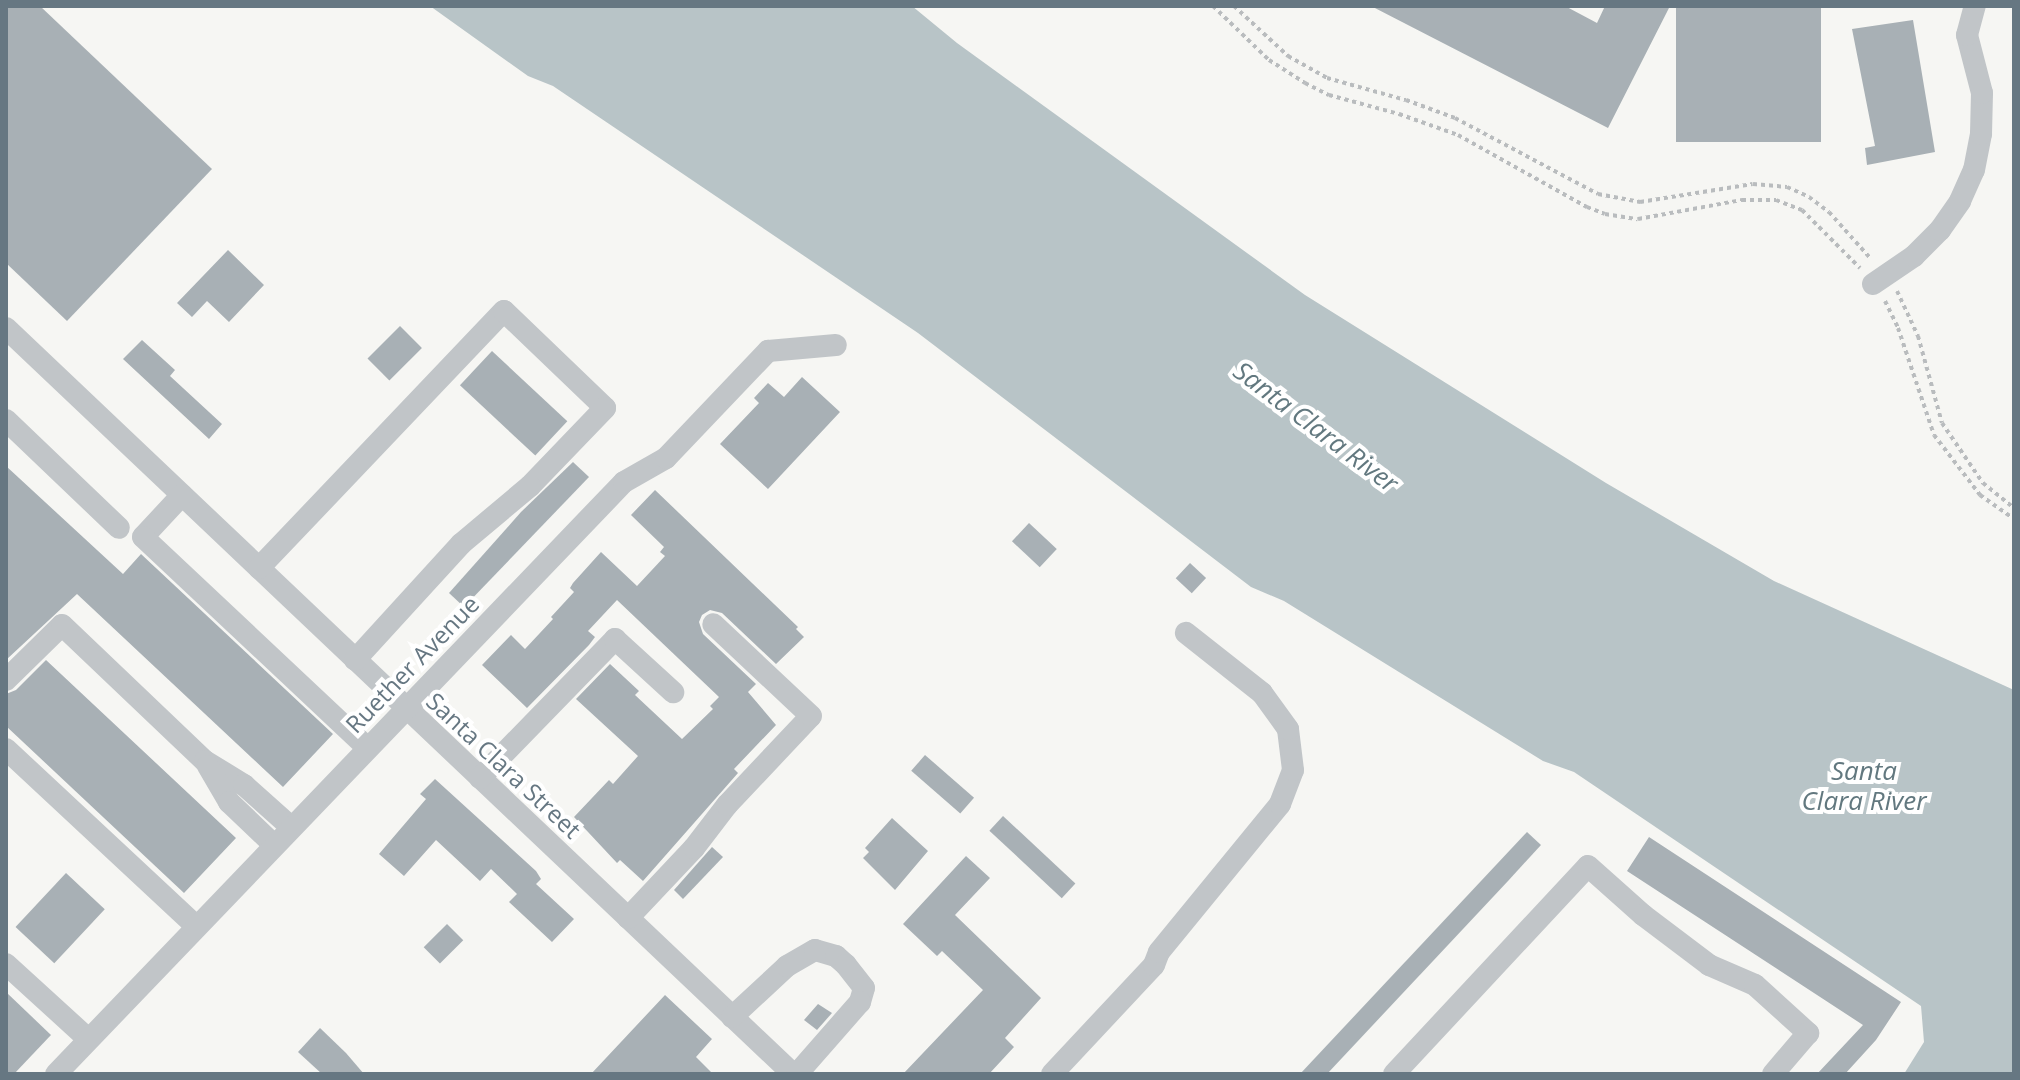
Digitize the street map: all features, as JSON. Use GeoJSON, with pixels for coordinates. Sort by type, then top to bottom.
{"type":"FeatureCollection","features":[{"type":"Feature","properties":{"kind":"street"},"geometry":{"type":"LineString","coordinates":[[1879,280],[1914,256],[1940,230],[1974,170],[1981,134],[1982,93],[1967,35],[1975,6]]}},
{"type":"Feature","properties":{"kind":"street"},"geometry":{"type":"LineString","coordinates":[[259,568],[504,311],[605,408],[530,486],[461,544],[355,660]]}},
{"type":"Feature","properties":{"kind":"street","name":"Santa Clara Street"},"geometry":{"type":"LineString","coordinates":[[6,328],[795,1074]]}},
{"type":"Feature","properties":{"kind":"street","name":"Ruether Avenue"},"geometry":{"type":"LineString","coordinates":[[56,1074],[624,482],[666,458],[768,351],[836,345]]}},
{"type":"Feature","properties":{"kind":"street"},"geometry":{"type":"LineString","coordinates":[[6,420],[119,528]]}},
{"type":"Feature","properties":{"kind":"street"},"geometry":{"type":"LineString","coordinates":[[182,495],[143,537],[367,747]]}},
{"type":"Feature","properties":{"kind":"street"},"geometry":{"type":"LineString","coordinates":[[628,918],[694,848],[727,805],[811,716],[713,624]]}},
{"type":"Feature","properties":{"kind":"street"},"geometry":{"type":"LineString","coordinates":[[6,680],[62,625],[205,761],[244,785],[291,827]]}},
{"type":"Feature","properties":{"kind":"street"},"geometry":{"type":"LineString","coordinates":[[1052,1074],[1154,965],[1159,952],[1280,804],[1293,770],[1288,729],[1262,693],[1186,633]]}},
{"type":"Feature","properties":{"kind":"street"},"geometry":{"type":"LineString","coordinates":[[480,778],[615,639],[673,692]]}},
{"type":"Feature","properties":{"kind":"street"},"geometry":{"type":"LineString","coordinates":[[6,749],[196,926]]}},
{"type":"Feature","properties":{"kind":"street"},"geometry":{"type":"LineString","coordinates":[[205,761],[229,802],[274,845]]}},
{"type":"Feature","properties":{"kind":"street"},"geometry":{"type":"LineString","coordinates":[[1394,1074],[1588,866],[1643,915],[1709,965],[1755,985],[1808,1033],[1773,1074]]}},
{"type":"Feature","properties":{"kind":"street"},"geometry":{"type":"LineString","coordinates":[[732,1017],[787,966],[815,950],[836,956],[846,965],[864,988],[860,1002],[795,1074]]}},
{"type":"Feature","properties":{"kind":"street"},"geometry":{"type":"LineString","coordinates":[[6,964],[88,1039]]}},
{"type":"Feature","properties":{"kind":"path"},"geometry":{"type":"LineString","coordinates":[[1213,6],[1269,60],[1305,83],[1329,95],[1399,114],[1458,135],[1605,214],[1660,218],[1761,198],[1789,204],[1833,237],[1879,280],[1934,435],[1980,495],[2014,519]]}},
{"type":"Feature","properties":{"kind":"path"},"geometry":{"type":"LineString","coordinates":[[1234,6],[1279,49],[1327,78],[1406,100],[1455,118],[1598,194],[1640,202],[1753,184],[1798,191],[1829,212],[1879,280],[1912,318],[1942,423],[1983,483],[2014,508]]}},
{"type":"Feature","properties":{"kind":"water","name":"Santa Clara River"},"geometry":{"type":"Polygon","coordinates":[[[430,6],[912,6],[957,43],[1305,295],[1606,483],[1774,581],[2014,690],[2014,1074],[1904,1074],[1924,1042],[1921,1006],[1574,772],[1543,761],[1284,601],[1251,587],[918,333],[553,86],[528,76],[430,6]]]}},
{"type":"Feature","properties":{"kind":"building"},"geometry":{"type":"Polygon","coordinates":[[[6,6],[40,6],[212,169],[67,321],[6,263],[6,6]]]}},
{"type":"Feature","properties":{"kind":"building"},"geometry":{"type":"Polygon","coordinates":[[[1371,6],[1565,6],[1597,23],[1605,6],[1670,6],[1608,128],[1371,6]]]}},
{"type":"Feature","properties":{"kind":"building"},"geometry":{"type":"Polygon","coordinates":[[[1676,6],[1821,6],[1821,142],[1676,142],[1676,6]]]}},
{"type":"Feature","properties":{"kind":"building"},"geometry":{"type":"Polygon","coordinates":[[[1913,20],[1935,152],[1867,165],[1865,148],[1875,146],[1852,29],[1913,20]]]}},
{"type":"Feature","properties":{"kind":"building"},"geometry":{"type":"Polygon","coordinates":[[[228,250],[264,285],[229,322],[207,301],[192,317],[177,303],[228,250]]]}},
{"type":"Feature","properties":{"kind":"building"},"geometry":{"type":"Polygon","coordinates":[[[400,326],[422,348],[389,380],[367,359],[400,326]]]}},
{"type":"Feature","properties":{"kind":"building"},"geometry":{"type":"Polygon","coordinates":[[[142,340],[175,370],[170,376],[222,424],[209,439],[123,359],[142,340]]]}},
{"type":"Feature","properties":{"kind":"building"},"geometry":{"type":"Polygon","coordinates":[[[492,351],[567,421],[535,456],[460,385],[492,351]]]}},
{"type":"Feature","properties":{"kind":"building"},"geometry":{"type":"Polygon","coordinates":[[[802,377],[840,412],[768,489],[720,444],[759,403],[754,398],[768,383],[784,397],[802,377]]]}},
{"type":"Feature","properties":{"kind":"building"},"geometry":{"type":"Polygon","coordinates":[[[573,462],[589,477],[464,607],[449,593],[521,512],[573,462]]]}},
{"type":"Feature","properties":{"kind":"building"},"geometry":{"type":"Polygon","coordinates":[[[6,466],[123,574],[141,554],[333,734],[283,787],[77,594],[6,660],[6,466]]]}},
{"type":"Feature","properties":{"kind":"building"},"geometry":{"type":"Polygon","coordinates":[[[655,490],[798,627],[796,629],[804,637],[776,664],[722,613],[710,610],[702,615],[699,622],[703,634],[756,684],[748,692],[776,725],[734,769],[738,773],[643,881],[620,860],[617,863],[574,817],[609,780],[613,784],[638,756],[576,699],[610,664],[639,691],[635,695],[682,739],[713,709],[710,706],[719,697],[617,600],[588,631],[595,637],[589,645],[527,708],[482,665],[511,635],[525,649],[553,619],[551,617],[574,592],[570,588],[573,583],[601,552],[637,586],[665,556],[660,552],[664,547],[631,515],[655,490]]]}},
{"type":"Feature","properties":{"kind":"building"},"geometry":{"type":"Polygon","coordinates":[[[1029,523],[1057,549],[1040,567],[1012,541],[1029,523]]]}},
{"type":"Feature","properties":{"kind":"building"},"geometry":{"type":"Polygon","coordinates":[[[1190,563],[1206,578],[1192,593],[1176,578],[1190,563]]]}},
{"type":"Feature","properties":{"kind":"building"},"geometry":{"type":"Polygon","coordinates":[[[46,660],[236,838],[184,893],[6,726],[6,694],[16,690],[46,660]]]}},
{"type":"Feature","properties":{"kind":"building"},"geometry":{"type":"Polygon","coordinates":[[[925,755],[974,798],[960,813],[911,771],[925,755]]]}},
{"type":"Feature","properties":{"kind":"building"},"geometry":{"type":"Polygon","coordinates":[[[435,779],[536,871],[541,879],[536,884],[574,919],[552,942],[509,902],[517,894],[491,869],[480,881],[436,840],[404,876],[379,854],[426,799],[420,794],[435,779]]]}},
{"type":"Feature","properties":{"kind":"building"},"geometry":{"type":"Polygon","coordinates":[[[1003,816],[1075,884],[1062,898],[989,831],[1003,816]]]}},
{"type":"Feature","properties":{"kind":"building"},"geometry":{"type":"Polygon","coordinates":[[[892,818],[928,851],[895,890],[863,858],[869,852],[865,848],[892,818]]]}},
{"type":"Feature","properties":{"kind":"building"},"geometry":{"type":"Polygon","coordinates":[[[1527,832],[1541,845],[1327,1074],[1300,1074],[1527,832]]]}},
{"type":"Feature","properties":{"kind":"building"},"geometry":{"type":"Polygon","coordinates":[[[1649,837],[1901,1002],[1876,1040],[1845,1074],[1817,1074],[1863,1025],[1627,871],[1649,837]]]}},
{"type":"Feature","properties":{"kind":"building"},"geometry":{"type":"Polygon","coordinates":[[[712,847],[723,857],[683,899],[674,890],[712,847]]]}},
{"type":"Feature","properties":{"kind":"building"},"geometry":{"type":"Polygon","coordinates":[[[966,856],[990,878],[955,915],[1041,998],[1005,1038],[1014,1047],[989,1074],[903,1074],[983,990],[942,951],[937,956],[903,924],[966,856]]]}},
{"type":"Feature","properties":{"kind":"building"},"geometry":{"type":"Polygon","coordinates":[[[66,873],[105,909],[54,963],[16,927],[66,873]]]}},
{"type":"Feature","properties":{"kind":"building"},"geometry":{"type":"Polygon","coordinates":[[[447,924],[463,940],[440,964],[424,947],[447,924]]]}},
{"type":"Feature","properties":{"kind":"building"},"geometry":{"type":"Polygon","coordinates":[[[6,992],[51,1035],[14,1074],[6,1074],[6,992]]]}},
{"type":"Feature","properties":{"kind":"building"},"geometry":{"type":"Polygon","coordinates":[[[665,995],[712,1039],[696,1057],[713,1074],[591,1074],[665,995]]]}},
{"type":"Feature","properties":{"kind":"building"},"geometry":{"type":"Polygon","coordinates":[[[818,1004],[832,1013],[817,1030],[804,1020],[818,1004]]]}},
{"type":"Feature","properties":{"kind":"building"},"geometry":{"type":"Polygon","coordinates":[[[320,1028],[364,1074],[322,1074],[298,1052],[320,1028]]]}}]}
